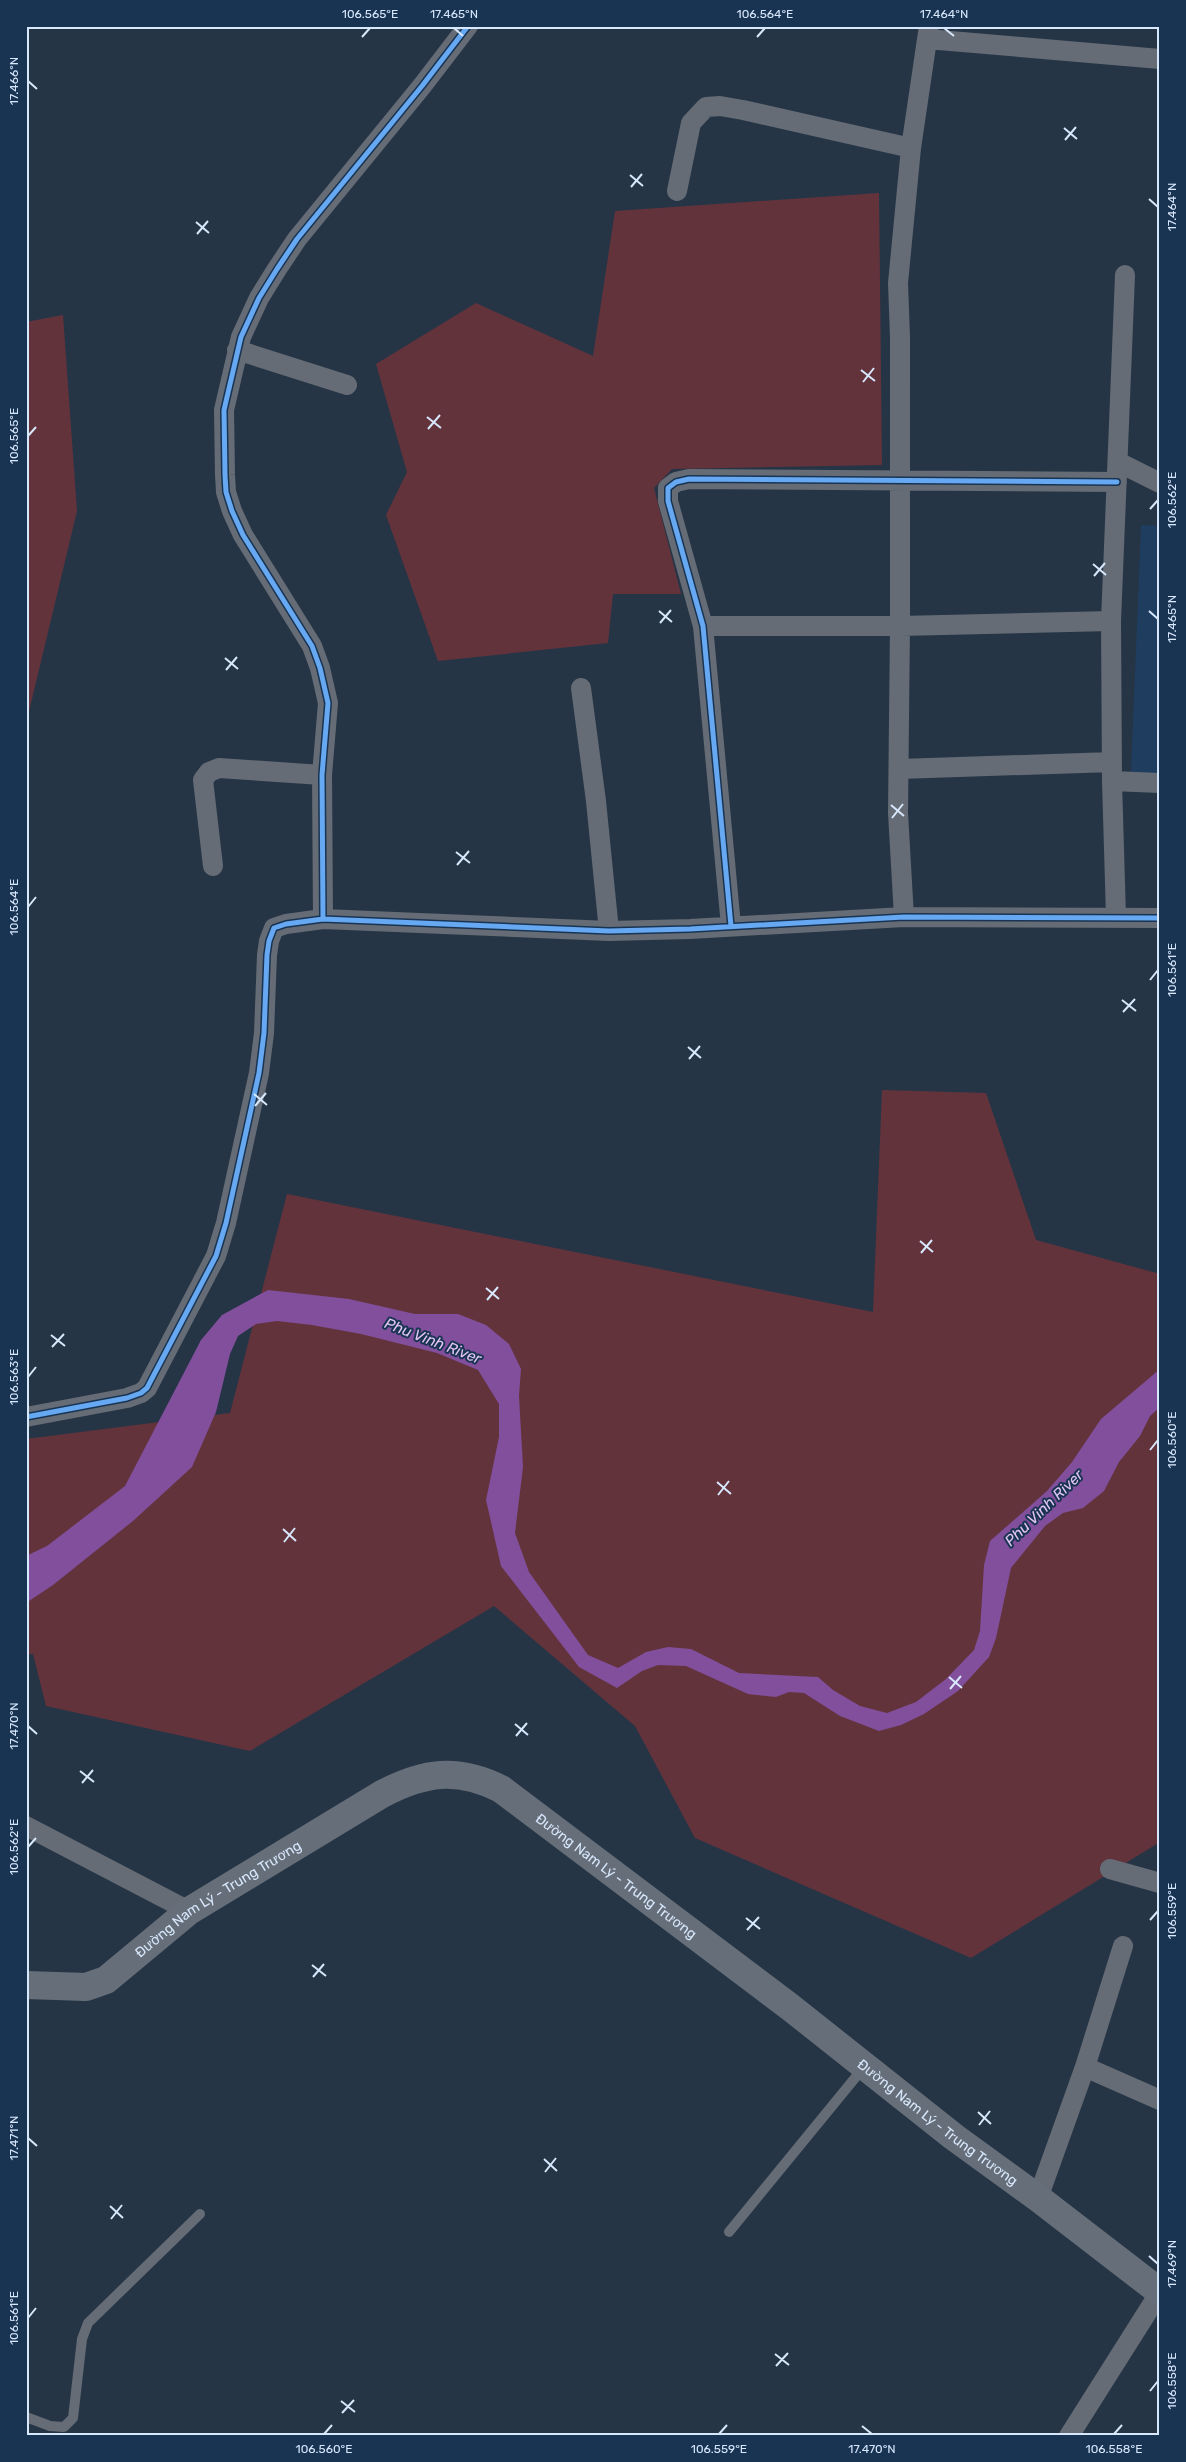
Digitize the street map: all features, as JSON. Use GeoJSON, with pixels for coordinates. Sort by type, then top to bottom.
{"type":"FeatureCollection","features":[{"type":"Feature","properties":{"kind":"main road","name":"Đường Nam Lý - Trung Trương"},"geometry":{"type":"LineString","coordinates":[[26,1985],[86,1987],[106,1980],[189,1911],[396,1786],[428,1776],[458,1774],[472,1777],[501,1789],[790,2007],[954,2137],[1038,2198],[1160,2292]]}},
{"type":"Feature","properties":{"kind":"street"},"geometry":{"type":"LineString","coordinates":[[323,919],[322,775],[328,703],[320,668],[312,646],[243,535],[226,492],[224,410],[241,337],[259,298],[297,239],[422,86],[468,26]]}},
{"type":"Feature","properties":{"kind":"street"},"geometry":{"type":"LineString","coordinates":[[904,917],[898,813],[900,337],[898,283],[911,148],[928,32],[1160,59]]}},
{"type":"Feature","properties":{"kind":"street"},"geometry":{"type":"LineString","coordinates":[[677,191],[691,123],[706,107],[720,106],[743,110],[911,148]]}},
{"type":"Feature","properties":{"kind":"street"},"geometry":{"type":"LineString","coordinates":[[1116,917],[1112,772],[1111,620],[1125,274]]}},
{"type":"Feature","properties":{"kind":"street"},"geometry":{"type":"LineString","coordinates":[[237,350],[347,386]]}},
{"type":"Feature","properties":{"kind":"street"},"geometry":{"type":"LineString","coordinates":[[1118,462],[1160,483]]}},
{"type":"Feature","properties":{"kind":"street"},"geometry":{"type":"LineString","coordinates":[[731,926],[703,626],[668,502],[668,488],[689,479],[1117,482]]}},
{"type":"Feature","properties":{"kind":"street"},"geometry":{"type":"LineString","coordinates":[[703,626],[900,626],[1111,620]]}},
{"type":"Feature","properties":{"kind":"street"},"geometry":{"type":"LineString","coordinates":[[581,688],[596,801],[610,931]]}},
{"type":"Feature","properties":{"kind":"street"},"geometry":{"type":"LineString","coordinates":[[213,866],[203,780],[209,772],[219,768],[227,768],[322,775]]}},
{"type":"Feature","properties":{"kind":"street"},"geometry":{"type":"LineString","coordinates":[[899,768],[1112,772],[1160,783]]}},
{"type":"Feature","properties":{"kind":"street"},"geometry":{"type":"LineString","coordinates":[[26,1417],[127,1398],[141,1393],[147,1388],[216,1256],[226,1223],[259,1073],[264,1033],[268,941],[274,928],[286,924],[323,919],[610,931],[904,917],[1160,918]]}},
{"type":"Feature","properties":{"kind":"street"},"geometry":{"type":"LineString","coordinates":[[26,1826],[189,1911]]}},
{"type":"Feature","properties":{"kind":"street"},"geometry":{"type":"LineString","coordinates":[[1110,1869],[1160,1883]]}},
{"type":"Feature","properties":{"kind":"street"},"geometry":{"type":"LineString","coordinates":[[1038,2198],[1085,2067],[1123,1946]]}},
{"type":"Feature","properties":{"kind":"street"},"geometry":{"type":"LineString","coordinates":[[1085,2067],[1160,2100]]}},
{"type":"Feature","properties":{"kind":"street"},"geometry":{"type":"LineString","coordinates":[[1069,2436],[1160,2292]]}},
{"type":"Feature","properties":{"kind":"lane"},"geometry":{"type":"LineString","coordinates":[[729,2232],[865,2067]]}},
{"type":"Feature","properties":{"kind":"lane"},"geometry":{"type":"LineString","coordinates":[[26,2417],[50,2426],[64,2427],[73,2418],[82,2339],[88,2323],[200,2214]]}},
{"type":"Feature","properties":{"kind":"shaded area"},"geometry":{"type":"Polygon","coordinates":[[[879,193],[882,465],[672,469],[654,488],[681,594],[613,594],[608,643],[438,661],[386,515],[407,472],[376,364],[476,303],[593,356],[615,211],[879,193]]]}},
{"type":"Feature","properties":{"kind":"shaded area"},"geometry":{"type":"Polygon","coordinates":[[[63,315],[77,511],[26,724],[26,322],[63,315]]]}},
{"type":"Feature","properties":{"kind":"shaded area"},"geometry":{"type":"Polygon","coordinates":[[[1141,525],[1160,526],[1160,774],[1131,772],[1141,525]]]}},
{"type":"Feature","properties":{"kind":"shaded area"},"geometry":{"type":"Polygon","coordinates":[[[882,1090],[986,1093],[1036,1240],[1160,1274],[1160,1842],[971,1958],[695,1838],[635,1726],[494,1606],[250,1751],[46,1706],[33,1654],[26,1654],[26,1439],[230,1413],[287,1194],[873,1312],[882,1090]]]}},
{"type":"Feature","properties":{"kind":"water","name":"Phu Vinh River"},"geometry":{"type":"Polygon","coordinates":[[[268,1290],[349,1299],[415,1314],[458,1314],[486,1325],[509,1344],[521,1369],[519,1396],[523,1467],[515,1533],[529,1572],[588,1655],[618,1668],[646,1652],[668,1647],[691,1649],[739,1673],[818,1677],[833,1690],[860,1706],[887,1713],[916,1702],[946,1679],[974,1650],[980,1631],[984,1565],[990,1541],[1047,1491],[1072,1462],[1101,1419],[1160,1369],[1160,1407],[1150,1416],[1140,1436],[1119,1462],[1104,1491],[1083,1508],[1063,1513],[1045,1526],[1011,1568],[996,1638],[989,1657],[958,1691],[924,1714],[901,1725],[879,1731],[840,1716],[804,1693],[789,1692],[776,1697],[748,1694],[686,1666],[658,1665],[642,1671],[617,1688],[579,1667],[501,1566],[486,1500],[499,1437],[499,1404],[478,1370],[437,1353],[361,1334],[312,1325],[277,1321],[256,1324],[238,1336],[230,1354],[216,1412],[192,1467],[133,1521],[53,1585],[26,1603],[26,1556],[47,1546],[125,1486],[201,1340],[222,1315],[268,1290]]]}},
{"type":"Feature","properties":{"kind":"cycle path"},"geometry":{"type":"LineString","coordinates":[[323,919],[322,775],[328,703],[320,668],[312,646],[243,535],[232,511],[226,492],[224,410],[241,337],[259,298],[277,269],[297,239],[422,86],[468,26]]}},
{"type":"Feature","properties":{"kind":"cycle path"},"geometry":{"type":"LineString","coordinates":[[731,926],[703,626],[668,501],[668,488],[676,482],[689,479],[1117,482]]}},
{"type":"Feature","properties":{"kind":"cycle path"},"geometry":{"type":"LineString","coordinates":[[26,1417],[127,1398],[141,1393],[147,1388],[216,1256],[226,1223],[259,1073],[264,1033],[267,955],[269,941],[274,928],[286,924],[323,919],[609,931],[690,929],[904,917],[1160,918]]}}]}
